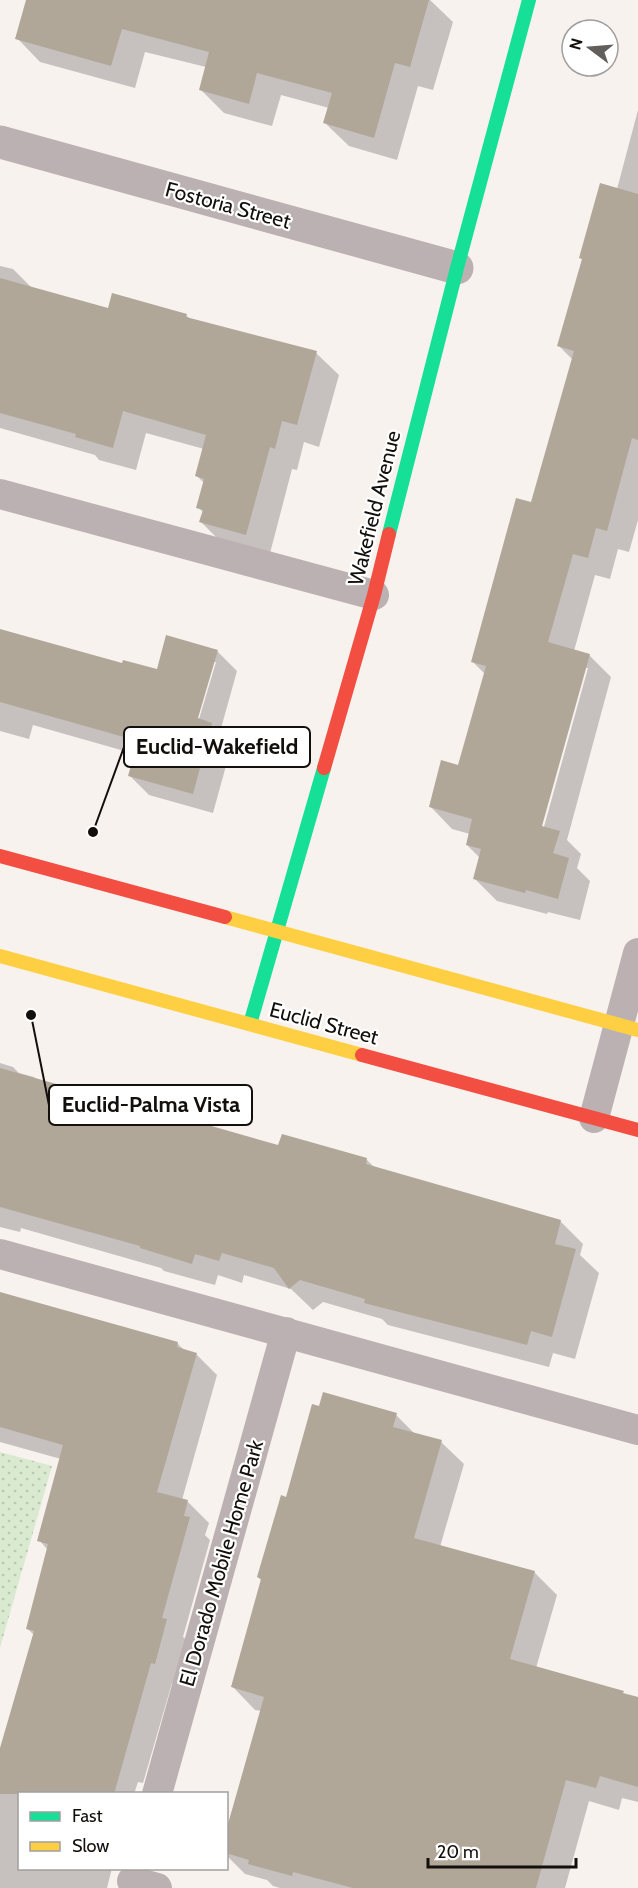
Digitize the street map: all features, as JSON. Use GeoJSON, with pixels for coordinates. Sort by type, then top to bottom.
{"type":"FeatureCollection","features":[{"type":"Feature","properties":{"kind":"main road","name":"Wakefield Avenue"},"geometry":{"type":"LineString","coordinates":[[249,1024],[374,595],[457,268],[530,0]]}},
{"type":"Feature","properties":{"kind":"main road"},"geometry":{"type":"LineString","coordinates":[[0,856],[628,1027]]}},
{"type":"Feature","properties":{"kind":"main road","name":"Euclid Street"},"geometry":{"type":"LineString","coordinates":[[0,956],[638,1130]]}},
{"type":"Feature","properties":{"kind":"street","name":"Fostoria Street"},"geometry":{"type":"LineString","coordinates":[[0,142],[457,268]]}},
{"type":"Feature","properties":{"kind":"lane"},"geometry":{"type":"LineString","coordinates":[[0,494],[374,595]]}},
{"type":"Feature","properties":{"kind":"lane"},"geometry":{"type":"LineString","coordinates":[[594,1118],[628,1027],[638,954]]}},
{"type":"Feature","properties":{"kind":"lane"},"geometry":{"type":"LineString","coordinates":[[0,1254],[286,1332],[636,1421]]}},
{"type":"Feature","properties":{"kind":"lane","name":"El Dorado Mobile Home Park"},"geometry":{"type":"LineString","coordinates":[[158,1792],[286,1332]]}},
{"type":"Feature","properties":{"kind":"green space"},"geometry":{"type":"Polygon","coordinates":[[[0,1452],[52,1466],[0,1648],[0,1452]]]}},
{"type":"Feature","properties":{"kind":"building"},"geometry":{"type":"Polygon","coordinates":[[[26,0],[429,0],[410,67],[395,63],[374,138],[323,123],[332,93],[257,73],[249,104],[199,90],[209,52],[122,29],[111,66],[15,39],[26,0]]]}},
{"type":"Feature","properties":{"kind":"building"},"geometry":{"type":"Polygon","coordinates":[[[600,183],[638,194],[638,440],[632,438],[607,531],[596,528],[588,558],[573,554],[548,642],[590,654],[542,826],[560,831],[553,853],[569,858],[558,899],[473,879],[481,849],[466,845],[472,819],[429,807],[441,760],[458,765],[486,666],[471,662],[516,498],[531,502],[574,351],[557,346],[582,259],[579,258],[600,183]]]}},
{"type":"Feature","properties":{"kind":"building"},"geometry":{"type":"Polygon","coordinates":[[[0,278],[108,308],[112,293],[187,314],[186,317],[317,351],[297,425],[282,421],[275,449],[270,447],[246,535],[199,522],[203,510],[196,508],[204,479],[195,476],[206,435],[123,411],[113,448],[75,437],[76,434],[0,413],[0,278]]]}},
{"type":"Feature","properties":{"kind":"building"},"geometry":{"type":"Polygon","coordinates":[[[0,629],[122,663],[123,660],[157,669],[166,635],[218,650],[198,718],[212,723],[193,794],[128,776],[138,741],[0,702],[0,629]]]}},
{"type":"Feature","properties":{"kind":"building"},"geometry":{"type":"Polygon","coordinates":[[[0,1068],[278,1145],[282,1134],[367,1158],[366,1164],[561,1220],[555,1244],[576,1249],[552,1337],[531,1331],[527,1345],[364,1303],[365,1299],[300,1280],[289,1289],[274,1268],[222,1253],[219,1261],[195,1254],[192,1264],[140,1248],[140,1246],[0,1207],[0,1068]]]}},
{"type":"Feature","properties":{"kind":"building"},"geometry":{"type":"Polygon","coordinates":[[[0,1292],[178,1342],[177,1347],[197,1353],[157,1492],[188,1500],[184,1516],[190,1517],[162,1618],[167,1619],[155,1664],[151,1663],[115,1792],[0,1794],[0,1748],[34,1631],[26,1629],[48,1544],[37,1541],[63,1445],[0,1427],[0,1292]]]}},
{"type":"Feature","properties":{"kind":"building"},"geometry":{"type":"Polygon","coordinates":[[[323,1392],[397,1413],[393,1427],[442,1440],[414,1538],[535,1571],[510,1659],[638,1697],[638,1787],[600,1776],[596,1788],[566,1780],[536,1888],[353,1888],[293,1872],[292,1876],[248,1864],[249,1860],[228,1854],[228,1824],[264,1697],[231,1687],[261,1579],[257,1577],[281,1495],[286,1497],[312,1404],[319,1406],[323,1392]]]}},
{"type":"Feature","properties":{"kind":"traffic: fast"},"geometry":{"type":"LineString","coordinates":[[389,534],[529,0]]}},
{"type":"Feature","properties":{"kind":"traffic: fast"},"geometry":{"type":"LineString","coordinates":[[250,1024],[324,768]]}},
{"type":"Feature","properties":{"kind":"traffic: slow"},"geometry":{"type":"LineString","coordinates":[[225,917],[638,1030]]}},
{"type":"Feature","properties":{"kind":"traffic: slow"},"geometry":{"type":"LineString","coordinates":[[0,956],[362,1055]]}},
{"type":"Feature","properties":{"kind":"traffic: jam"},"geometry":{"type":"LineString","coordinates":[[324,768],[374,595],[389,534]]}},
{"type":"Feature","properties":{"kind":"traffic: jam"},"geometry":{"type":"LineString","coordinates":[[0,856],[225,917]]}},
{"type":"Feature","properties":{"kind":"traffic: jam"},"geometry":{"type":"LineString","coordinates":[[362,1055],[638,1130]]}},
{"type":"Feature","properties":{"kind":"place","name":"Euclid-Wakefield"},"geometry":{"type":"Point","coordinates":[93,832]}},
{"type":"Feature","properties":{"kind":"place","name":"Euclid-Palma Vista"},"geometry":{"type":"Point","coordinates":[31,1015]}}]}
